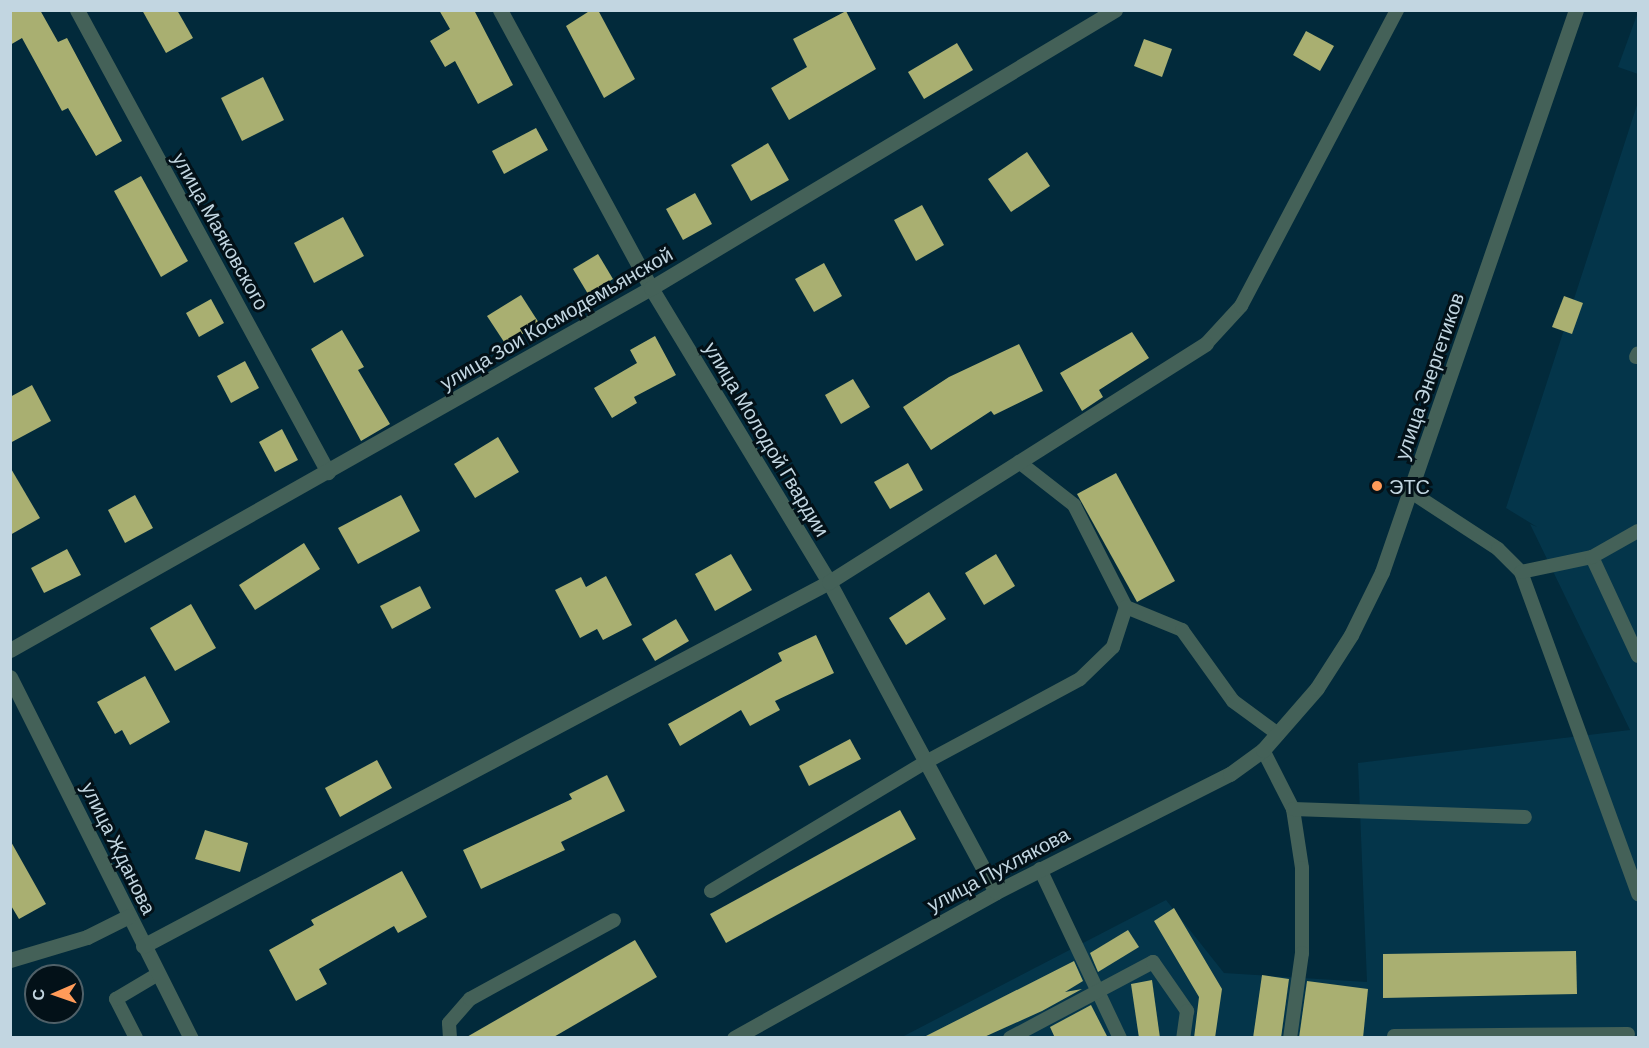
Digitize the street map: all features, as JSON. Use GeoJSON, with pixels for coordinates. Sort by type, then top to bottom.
{"type":"FeatureCollection","features":[{"type":"Feature","properties":{"kind":"street","name":"улица Маяковского"},"geometry":{"type":"LineString","coordinates":[[77,10],[328,472]]}},
{"type":"Feature","properties":{"kind":"street","name":"улица Молодой Гвардии"},"geometry":{"type":"LineString","coordinates":[[500,10],[651,288],[829,582],[996,892]]}},
{"type":"Feature","properties":{"kind":"street","name":"улица Зои Космодемьянской"},"geometry":{"type":"LineString","coordinates":[[10,650],[651,288],[1115,10]]}},
{"type":"Feature","properties":{"kind":"street","name":"улица Энергетиков"},"geometry":{"type":"LineString","coordinates":[[1278,734],[1317,688],[1351,635],[1382,572],[1576,10]]}},
{"type":"Feature","properties":{"kind":"street"},"geometry":{"type":"LineString","coordinates":[[143,946],[829,582],[1206,344]]}},
{"type":"Feature","properties":{"kind":"street","name":"улица Жданова"},"geometry":{"type":"LineString","coordinates":[[10,676],[191,1038]]}},
{"type":"Feature","properties":{"kind":"street","name":"улица Пухлякова"},"geometry":{"type":"LineString","coordinates":[[734,1038],[996,892],[1186,800],[1263,750],[1278,734]]}},
{"type":"Feature","properties":{"kind":"street"},"geometry":{"type":"LineString","coordinates":[[10,960],[87,938],[129,916]]}},
{"type":"Feature","properties":{"kind":"lane"},"geometry":{"type":"LineString","coordinates":[[1206,344],[1241,306],[1397,10]]}},
{"type":"Feature","properties":{"kind":"lane"},"geometry":{"type":"LineString","coordinates":[[1019,462],[1074,505],[1126,607],[1182,630],[1233,701],[1278,734]]}},
{"type":"Feature","properties":{"kind":"lane"},"geometry":{"type":"LineString","coordinates":[[1411,492],[1498,549],[1521,572],[1638,894]]}},
{"type":"Feature","properties":{"kind":"lane"},"geometry":{"type":"LineString","coordinates":[[1521,572],[1592,557],[1638,531]]}},
{"type":"Feature","properties":{"kind":"lane"},"geometry":{"type":"LineString","coordinates":[[1592,557],[1638,656]]}},
{"type":"Feature","properties":{"kind":"lane"},"geometry":{"type":"LineString","coordinates":[[711,891],[926,762],[1080,678],[1113,647],[1126,607]]}},
{"type":"Feature","properties":{"kind":"lane"},"geometry":{"type":"LineString","coordinates":[[1263,750],[1293,809],[1302,867],[1302,953],[1290,1038]]}},
{"type":"Feature","properties":{"kind":"lane"},"geometry":{"type":"LineString","coordinates":[[1293,809],[1525,818]]}},
{"type":"Feature","properties":{"kind":"lane"},"geometry":{"type":"LineString","coordinates":[[1040,869],[1120,1038]]}},
{"type":"Feature","properties":{"kind":"lane"},"geometry":{"type":"LineString","coordinates":[[450,1038],[449,1023],[470,999],[614,920]]}},
{"type":"Feature","properties":{"kind":"lane"},"geometry":{"type":"LineString","coordinates":[[1010,1038],[1037,1031],[1098,991],[1153,962],[1187,1011],[1184,1038]]}},
{"type":"Feature","properties":{"kind":"lane"},"geometry":{"type":"LineString","coordinates":[[136,1038],[116,999],[158,974]]}},
{"type":"Feature","properties":{"kind":"lane"},"geometry":{"type":"LineString","coordinates":[[1394,1036],[1631,1032]]}},
{"type":"Feature","properties":{"kind":"shaded area"},"geometry":{"type":"Polygon","coordinates":[[[1638,12],[1638,74],[1618,67],[1638,12]]]}},
{"type":"Feature","properties":{"kind":"shaded area"},"geometry":{"type":"Polygon","coordinates":[[[1638,102],[1638,1037],[900,1038],[1166,900],[1224,973],[1367,982],[1358,763],[1630,730],[1530,524],[1537,527],[1506,508],[1638,102]]]}},
{"type":"Feature","properties":{"kind":"building"},"geometry":{"type":"Polygon","coordinates":[[[10,10],[40,10],[58,42],[67,38],[122,141],[96,156],[68,108],[62,111],[22,38],[10,45],[10,10]]]}},
{"type":"Feature","properties":{"kind":"building"},"geometry":{"type":"Polygon","coordinates":[[[142,10],[177,10],[193,38],[166,53],[142,10]]]}},
{"type":"Feature","properties":{"kind":"building"},"geometry":{"type":"Polygon","coordinates":[[[439,10],[474,10],[513,85],[478,104],[455,61],[445,67],[430,41],[450,29],[439,10]]]}},
{"type":"Feature","properties":{"kind":"building"},"geometry":{"type":"Polygon","coordinates":[[[591,10],[598,10],[635,79],[604,98],[566,26],[591,10]]]}},
{"type":"Feature","properties":{"kind":"building"},"geometry":{"type":"Polygon","coordinates":[[[846,11],[876,69],[789,120],[771,88],[807,67],[793,39],[846,11]]]}},
{"type":"Feature","properties":{"kind":"building"},"geometry":{"type":"Polygon","coordinates":[[[1306,31],[1334,46],[1320,71],[1293,55],[1306,31]]]}},
{"type":"Feature","properties":{"kind":"building"},"geometry":{"type":"Polygon","coordinates":[[[1144,39],[1172,49],[1162,77],[1134,66],[1144,39]]]}},
{"type":"Feature","properties":{"kind":"building"},"geometry":{"type":"Polygon","coordinates":[[[957,43],[973,70],[924,99],[908,72],[957,43]]]}},
{"type":"Feature","properties":{"kind":"building"},"geometry":{"type":"Polygon","coordinates":[[[263,77],[284,120],[242,141],[221,98],[263,77]]]}},
{"type":"Feature","properties":{"kind":"building"},"geometry":{"type":"Polygon","coordinates":[[[536,128],[548,150],[504,174],[492,151],[536,128]]]}},
{"type":"Feature","properties":{"kind":"building"},"geometry":{"type":"Polygon","coordinates":[[[768,143],[789,180],[751,201],[731,165],[768,143]]]}},
{"type":"Feature","properties":{"kind":"building"},"geometry":{"type":"Polygon","coordinates":[[[1027,152],[1050,186],[1011,212],[988,179],[1027,152]]]}},
{"type":"Feature","properties":{"kind":"building"},"geometry":{"type":"Polygon","coordinates":[[[141,176],[188,261],[161,277],[114,191],[141,176]]]}},
{"type":"Feature","properties":{"kind":"building"},"geometry":{"type":"Polygon","coordinates":[[[695,193],[712,224],[683,240],[666,209],[695,193]]]}},
{"type":"Feature","properties":{"kind":"building"},"geometry":{"type":"Polygon","coordinates":[[[922,205],[944,245],[916,261],[894,220],[922,205]]]}},
{"type":"Feature","properties":{"kind":"building"},"geometry":{"type":"Polygon","coordinates":[[[343,217],[364,256],[314,283],[294,243],[343,217]]]}},
{"type":"Feature","properties":{"kind":"building"},"geometry":{"type":"Polygon","coordinates":[[[598,254],[613,279],[588,294],[573,269],[598,254]]]}},
{"type":"Feature","properties":{"kind":"building"},"geometry":{"type":"Polygon","coordinates":[[[824,263],[842,296],[814,312],[795,279],[824,263]]]}},
{"type":"Feature","properties":{"kind":"building"},"geometry":{"type":"Polygon","coordinates":[[[521,295],[539,323],[506,345],[487,316],[521,295]]]}},
{"type":"Feature","properties":{"kind":"building"},"geometry":{"type":"Polygon","coordinates":[[[1564,296],[1583,303],[1572,334],[1552,327],[1564,296]]]}},
{"type":"Feature","properties":{"kind":"building"},"geometry":{"type":"Polygon","coordinates":[[[211,299],[224,323],[199,337],[186,313],[211,299]]]}},
{"type":"Feature","properties":{"kind":"building"},"geometry":{"type":"Polygon","coordinates":[[[342,330],[364,367],[358,370],[390,424],[361,441],[311,349],[342,330]]]}},
{"type":"Feature","properties":{"kind":"building"},"geometry":{"type":"Polygon","coordinates":[[[1132,332],[1149,358],[1099,390],[1103,397],[1082,411],[1060,373],[1132,332]]]}},
{"type":"Feature","properties":{"kind":"building"},"geometry":{"type":"Polygon","coordinates":[[[655,336],[676,375],[634,397],[637,403],[612,418],[594,388],[637,363],[630,350],[655,336]]]}},
{"type":"Feature","properties":{"kind":"building"},"geometry":{"type":"Polygon","coordinates":[[[1019,344],[1043,391],[994,415],[991,411],[931,450],[903,407],[949,377],[1019,344]]]}},
{"type":"Feature","properties":{"kind":"building"},"geometry":{"type":"Polygon","coordinates":[[[245,361],[259,388],[231,403],[217,376],[245,361]]]}},
{"type":"Feature","properties":{"kind":"building"},"geometry":{"type":"Polygon","coordinates":[[[853,379],[870,407],[841,424],[825,395],[853,379]]]}},
{"type":"Feature","properties":{"kind":"building"},"geometry":{"type":"Polygon","coordinates":[[[32,385],[51,421],[10,443],[10,397],[32,385]]]}},
{"type":"Feature","properties":{"kind":"building"},"geometry":{"type":"Polygon","coordinates":[[[282,429],[298,460],[275,472],[259,442],[282,429]]]}},
{"type":"Feature","properties":{"kind":"building"},"geometry":{"type":"Polygon","coordinates":[[[498,437],[519,472],[475,498],[454,464],[498,437]]]}},
{"type":"Feature","properties":{"kind":"building"},"geometry":{"type":"Polygon","coordinates":[[[908,463],[923,490],[890,509],[874,482],[908,463]]]}},
{"type":"Feature","properties":{"kind":"building"},"geometry":{"type":"Polygon","coordinates":[[[10,467],[40,518],[10,535],[10,467]]]}},
{"type":"Feature","properties":{"kind":"building"},"geometry":{"type":"Polygon","coordinates":[[[1116,473],[1175,581],[1137,602],[1077,494],[1116,473]]]}},
{"type":"Feature","properties":{"kind":"building"},"geometry":{"type":"Polygon","coordinates":[[[135,495],[153,528],[125,543],[108,510],[135,495]]]}},
{"type":"Feature","properties":{"kind":"building"},"geometry":{"type":"Polygon","coordinates":[[[401,495],[420,531],[358,564],[338,528],[401,495]]]}},
{"type":"Feature","properties":{"kind":"building"},"geometry":{"type":"Polygon","coordinates":[[[304,543],[320,569],[255,610],[239,585],[304,543]]]}},
{"type":"Feature","properties":{"kind":"building"},"geometry":{"type":"Polygon","coordinates":[[[67,549],[81,575],[44,593],[31,568],[67,549]]]}},
{"type":"Feature","properties":{"kind":"building"},"geometry":{"type":"Polygon","coordinates":[[[731,554],[752,590],[715,611],[695,574],[731,554]]]}},
{"type":"Feature","properties":{"kind":"building"},"geometry":{"type":"Polygon","coordinates":[[[996,554],[1015,586],[984,605],[965,573],[996,554]]]}},
{"type":"Feature","properties":{"kind":"building"},"geometry":{"type":"Polygon","coordinates":[[[606,576],[632,625],[603,640],[597,629],[580,638],[555,590],[581,577],[586,587],[606,576]]]}},
{"type":"Feature","properties":{"kind":"building"},"geometry":{"type":"Polygon","coordinates":[[[420,586],[431,608],[392,629],[380,606],[420,586]]]}},
{"type":"Feature","properties":{"kind":"building"},"geometry":{"type":"Polygon","coordinates":[[[929,592],[946,619],[906,645],[889,618],[929,592]]]}},
{"type":"Feature","properties":{"kind":"building"},"geometry":{"type":"Polygon","coordinates":[[[191,604],[216,648],[175,671],[150,628],[191,604]]]}},
{"type":"Feature","properties":{"kind":"building"},"geometry":{"type":"Polygon","coordinates":[[[676,619],[689,641],[655,661],[642,639],[676,619]]]}},
{"type":"Feature","properties":{"kind":"building"},"geometry":{"type":"Polygon","coordinates":[[[816,635],[834,673],[775,701],[780,710],[750,726],[741,710],[680,746],[668,724],[782,661],[778,653],[816,635]]]}},
{"type":"Feature","properties":{"kind":"building"},"geometry":{"type":"Polygon","coordinates":[[[145,676],[170,722],[130,745],[122,730],[115,734],[97,702],[145,676]]]}},
{"type":"Feature","properties":{"kind":"building"},"geometry":{"type":"Polygon","coordinates":[[[850,739],[861,759],[809,786],[799,766],[850,739]]]}},
{"type":"Feature","properties":{"kind":"building"},"geometry":{"type":"Polygon","coordinates":[[[377,760],[392,788],[340,817],[325,788],[377,760]]]}},
{"type":"Feature","properties":{"kind":"building"},"geometry":{"type":"Polygon","coordinates":[[[607,775],[625,811],[561,842],[565,850],[481,889],[463,850],[572,799],[569,794],[607,775]]]}},
{"type":"Feature","properties":{"kind":"building"},"geometry":{"type":"Polygon","coordinates":[[[900,810],[916,839],[726,943],[710,914],[900,810]]]}},
{"type":"Feature","properties":{"kind":"building"},"geometry":{"type":"Polygon","coordinates":[[[205,830],[248,843],[240,872],[195,859],[205,830]]]}},
{"type":"Feature","properties":{"kind":"building"},"geometry":{"type":"Polygon","coordinates":[[[10,840],[46,904],[19,919],[10,904],[10,840]]]}},
{"type":"Feature","properties":{"kind":"building"},"geometry":{"type":"Polygon","coordinates":[[[402,871],[427,917],[398,933],[394,926],[319,969],[327,984],[296,1001],[269,950],[314,925],[311,920],[402,871]]]}},
{"type":"Feature","properties":{"kind":"building"},"geometry":{"type":"Polygon","coordinates":[[[1174,908],[1222,989],[1215,1038],[1194,1038],[1199,997],[1154,921],[1174,908]]]}},
{"type":"Feature","properties":{"kind":"building"},"geometry":{"type":"Polygon","coordinates":[[[1128,930],[1139,947],[1098,972],[1090,953],[1128,930]]]}},
{"type":"Feature","properties":{"kind":"building"},"geometry":{"type":"Polygon","coordinates":[[[635,940],[657,977],[552,1038],[465,1038],[635,940]]]}},
{"type":"Feature","properties":{"kind":"building"},"geometry":{"type":"Polygon","coordinates":[[[1576,951],[1577,994],[1383,998],[1383,954],[1576,951]]]}},
{"type":"Feature","properties":{"kind":"building"},"geometry":{"type":"Polygon","coordinates":[[[1074,961],[1083,981],[1065,992],[1082,989],[1042,1011],[982,1038],[922,1038],[1074,961]]]}},
{"type":"Feature","properties":{"kind":"building"},"geometry":{"type":"Polygon","coordinates":[[[1262,975],[1289,979],[1281,1038],[1253,1038],[1262,975]]]}},
{"type":"Feature","properties":{"kind":"building"},"geometry":{"type":"Polygon","coordinates":[[[1152,980],[1160,1038],[1139,1038],[1131,984],[1152,980]]]}},
{"type":"Feature","properties":{"kind":"building"},"geometry":{"type":"Polygon","coordinates":[[[1307,981],[1368,989],[1363,1038],[1299,1038],[1307,981]]]}},
{"type":"Feature","properties":{"kind":"building"},"geometry":{"type":"Polygon","coordinates":[[[1091,1005],[1108,1038],[1055,1038],[1050,1027],[1091,1005]]]}},
{"type":"Feature","properties":{"kind":"place","name":"ЭТС"},"geometry":{"type":"Point","coordinates":[1377,486]}}]}
